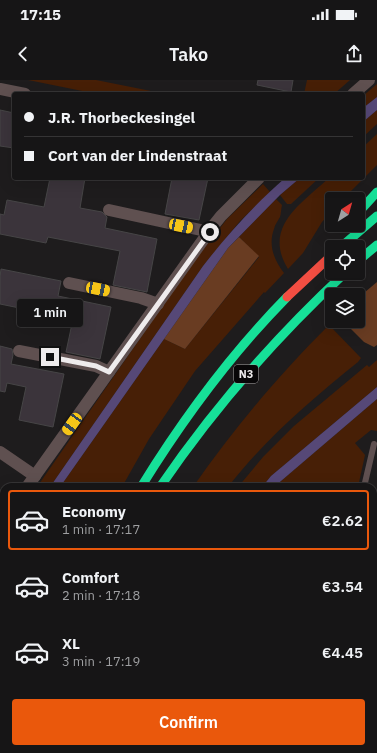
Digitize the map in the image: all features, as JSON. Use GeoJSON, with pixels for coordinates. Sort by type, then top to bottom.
{"type":"FeatureCollection","features":[{"type":"Feature","properties":{"kind":"main road"},"geometry":{"type":"LineString","coordinates":[[365,205],[377,192]]}},
{"type":"Feature","properties":{"kind":"main road"},"geometry":{"type":"LineString","coordinates":[[349,240],[377,216]]}},
{"type":"Feature","properties":{"kind":"main road","name":"N3"},"geometry":{"type":"LineString","coordinates":[[337,240],[340,236]]}},
{"type":"Feature","properties":{"kind":"main road"},"geometry":{"type":"LineString","coordinates":[[365,256],[377,245]]}},
{"type":"Feature","properties":{"kind":"main road"},"geometry":{"type":"LineString","coordinates":[[365,259],[377,253]]}},
{"type":"Feature","properties":{"kind":"main road","name":"N3"},"geometry":{"type":"LineString","coordinates":[[314,271],[325,256]]}},
{"type":"Feature","properties":{"kind":"main road","name":"N3"},"geometry":{"type":"LineString","coordinates":[[144,483],[210,387],[276,310],[325,261]]}},
{"type":"Feature","properties":{"kind":"main road","name":"N3"},"geometry":{"type":"LineString","coordinates":[[163,483],[202,428],[262,355],[338,280]]}},
{"type":"Feature","properties":{"kind":"street"},"geometry":{"type":"LineString","coordinates":[[2,80],[0,88],[17,92]]}},
{"type":"Feature","properties":{"kind":"street"},"geometry":{"type":"LineString","coordinates":[[356,92],[369,80]]}},
{"type":"Feature","properties":{"kind":"street"},"geometry":{"type":"LineString","coordinates":[[30,483],[221,216],[257,180]]}},
{"type":"Feature","properties":{"kind":"street"},"geometry":{"type":"LineString","coordinates":[[109,210],[210,232]]}},
{"type":"Feature","properties":{"kind":"street"},"geometry":{"type":"LineString","coordinates":[[69,283],[141,298],[158,304]]}},
{"type":"Feature","properties":{"kind":"street"},"geometry":{"type":"LineString","coordinates":[[19,351],[96,366],[109,372]]}},
{"type":"Feature","properties":{"kind":"street"},"geometry":{"type":"LineString","coordinates":[[0,452],[35,476]]}},
{"type":"Feature","properties":{"kind":"lane"},"geometry":{"type":"LineString","coordinates":[[365,483],[374,444]]}},
{"type":"Feature","properties":{"kind":"shaded area"},"geometry":{"type":"Polygon","coordinates":[[[28,80],[96,80],[156,92],[87,92],[28,80]]]}},
{"type":"Feature","properties":{"kind":"shaded area"},"geometry":{"type":"Polygon","coordinates":[[[307,80],[350,80],[336,92],[304,92],[307,80]]]}},
{"type":"Feature","properties":{"kind":"shaded area"},"geometry":{"type":"Polygon","coordinates":[[[377,84],[377,97],[365,106],[365,94],[377,84]]]}},
{"type":"Feature","properties":{"kind":"shaded area"},"geometry":{"type":"Polygon","coordinates":[[[377,97],[377,110],[365,120],[365,106],[377,97]]]}},
{"type":"Feature","properties":{"kind":"shaded area"},"geometry":{"type":"Polygon","coordinates":[[[377,110],[377,124],[365,135],[365,120],[377,110]]]}},
{"type":"Feature","properties":{"kind":"shaded area"},"geometry":{"type":"Polygon","coordinates":[[[377,134],[377,165],[365,177],[365,145],[377,134]]]}},
{"type":"Feature","properties":{"kind":"shaded area"},"geometry":{"type":"Polygon","coordinates":[[[283,180],[298,180],[280,195],[228,248],[63,483],[53,483],[203,266],[242,220],[283,180]]]}},
{"type":"Feature","properties":{"kind":"shaded area"},"geometry":{"type":"Polygon","coordinates":[[[298,180],[317,180],[291,204],[287,204],[280,195],[298,180]]]}},
{"type":"Feature","properties":{"kind":"shaded area"},"geometry":{"type":"Polygon","coordinates":[[[327,180],[362,180],[350,192],[325,192],[325,219],[303,253],[288,269],[281,254],[280,241],[282,228],[297,207],[327,180]]]}},
{"type":"Feature","properties":{"kind":"shaded area"},"geometry":{"type":"Polygon","coordinates":[[[263,184],[270,192],[240,221],[203,266],[53,483],[40,483],[189,268],[227,219],[263,184]]]}},
{"type":"Feature","properties":{"kind":"shaded area"},"geometry":{"type":"Polygon","coordinates":[[[276,199],[282,205],[280,217],[272,235],[272,247],[277,263],[284,273],[265,293],[264,292],[195,371],[149,439],[124,483],[63,483],[164,339],[185,349],[259,257],[239,237],[276,199]]]}},
{"type":"Feature","properties":{"kind":"shaded area"},"geometry":{"type":"Polygon","coordinates":[[[239,237],[259,256],[185,349],[164,339],[228,248],[239,237]]]}},
{"type":"Feature","properties":{"kind":"shaded area"},"geometry":{"type":"Polygon","coordinates":[[[377,282],[377,345],[374,347],[364,342],[350,328],[365,328],[365,292],[377,282]]]}},
{"type":"Feature","properties":{"kind":"shaded area"},"geometry":{"type":"Polygon","coordinates":[[[326,328],[332,328],[361,358],[273,436],[231,483],[196,483],[257,403],[326,328]]]}},
{"type":"Feature","properties":{"kind":"shaded area"},"geometry":{"type":"Polygon","coordinates":[[[377,360],[377,387],[271,476],[265,483],[241,483],[263,457],[294,426],[367,365],[369,367],[377,360]]]}},
{"type":"Feature","properties":{"kind":"shaded area"},"geometry":{"type":"Polygon","coordinates":[[[377,387],[377,399],[279,483],[265,483],[271,476],[377,387]]]}},
{"type":"Feature","properties":{"kind":"shaded area"},"geometry":{"type":"Polygon","coordinates":[[[377,399],[377,431],[371,430],[355,443],[365,455],[359,483],[279,483],[377,399]]]}},
{"type":"Feature","properties":{"kind":"building"},"geometry":{"type":"Polygon","coordinates":[[[258,80],[293,80],[291,92],[257,85],[258,80]]]}},
{"type":"Feature","properties":{"kind":"building"},"geometry":{"type":"Polygon","coordinates":[[[0,110],[12,113],[12,148],[0,146],[0,110]]]}},
{"type":"Feature","properties":{"kind":"building"},"geometry":{"type":"Polygon","coordinates":[[[50,180],[85,180],[80,208],[102,212],[107,217],[105,228],[157,239],[147,292],[113,285],[120,251],[48,237],[46,243],[0,234],[0,214],[4,215],[7,200],[44,207],[50,180]]]}},
{"type":"Feature","properties":{"kind":"building"},"geometry":{"type":"Polygon","coordinates":[[[172,180],[208,180],[199,220],[165,214],[172,180]]]}},
{"type":"Feature","properties":{"kind":"building"},"geometry":{"type":"Polygon","coordinates":[[[1,269],[61,281],[58,296],[111,307],[100,359],[66,352],[73,319],[0,304],[1,269]]]}},
{"type":"Feature","properties":{"kind":"building"},"geometry":{"type":"Polygon","coordinates":[[[0,346],[12,349],[13,355],[11,364],[64,374],[53,427],[19,420],[26,387],[7,383],[5,392],[0,391],[0,346]]]}},
{"type":"Feature","properties":{"kind":"traffic: fast"},"geometry":{"type":"LineString","coordinates":[[365,205],[377,192]]}},
{"type":"Feature","properties":{"kind":"traffic: fast"},"geometry":{"type":"LineString","coordinates":[[349,240],[377,216]]}},
{"type":"Feature","properties":{"kind":"traffic: fast"},"geometry":{"type":"LineString","coordinates":[[365,255],[377,245]]}},
{"type":"Feature","properties":{"kind":"traffic: fast"},"geometry":{"type":"LineString","coordinates":[[163,483],[202,429],[246,375],[294,323],[338,280]]}},
{"type":"Feature","properties":{"kind":"traffic: fast"},"geometry":{"type":"LineString","coordinates":[[144,483],[191,412],[227,364],[287,297]]}},
{"type":"Feature","properties":{"kind":"traffic: jam"},"geometry":{"type":"LineString","coordinates":[[287,297],[325,262]]}},
{"type":"Feature","properties":{"kind":"route"},"geometry":{"type":"LineString","coordinates":[[50,357],[96,366],[109,372],[210,232]]}}]}
